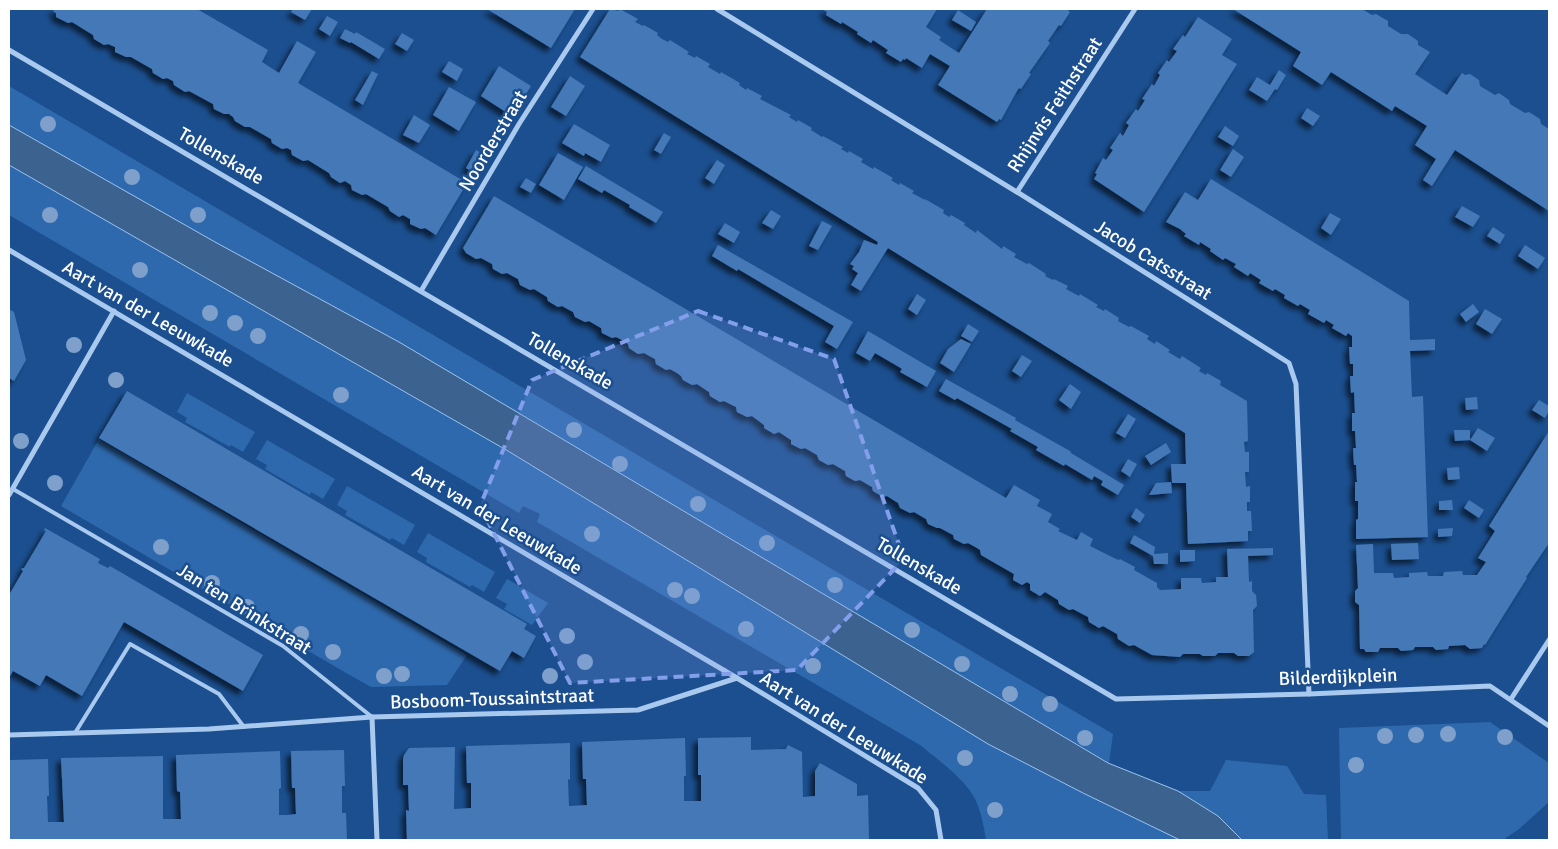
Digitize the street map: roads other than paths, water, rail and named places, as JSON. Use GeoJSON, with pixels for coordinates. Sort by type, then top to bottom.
{"type":"FeatureCollection","features":[{"type":"Feature","properties":{"kind":"street","name":"Noorderstraat"},"geometry":{"type":"LineString","coordinates":[[421,291],[519,124],[593,9]]}},
{"type":"Feature","properties":{"kind":"street","name":"Jacob Catsstraat"},"geometry":{"type":"LineString","coordinates":[[717,9],[1017,192],[1289,363],[1296,384],[1309,694]]}},
{"type":"Feature","properties":{"kind":"street","name":"Rhijnvis Feithstraat"},"geometry":{"type":"LineString","coordinates":[[1017,192],[1135,9]]}},
{"type":"Feature","properties":{"kind":"street","name":"Tollenskade"},"geometry":{"type":"LineString","coordinates":[[9,50],[1116,698]]}},
{"type":"Feature","properties":{"kind":"street","name":"Aart van der Leeuwkade"},"geometry":{"type":"LineString","coordinates":[[9,250],[737,678],[918,788],[936,810],[942,840]]}},
{"type":"Feature","properties":{"kind":"street"},"geometry":{"type":"LineString","coordinates":[[9,496],[114,312]]}},
{"type":"Feature","properties":{"kind":"street"},"geometry":{"type":"LineString","coordinates":[[1511,699],[1549,640]]}},
{"type":"Feature","properties":{"kind":"street","name":"Bosboom-Toussaintstraat"},"geometry":{"type":"LineString","coordinates":[[9,735],[244,727],[372,717],[638,710],[737,678]]}},
{"type":"Feature","properties":{"kind":"street","name":"Bilderdijkplein"},"geometry":{"type":"LineString","coordinates":[[1116,698],[1309,694],[1490,686],[1549,726]]}},
{"type":"Feature","properties":{"kind":"street"},"geometry":{"type":"LineString","coordinates":[[372,717],[377,840]]}},
{"type":"Feature","properties":{"kind":"lane","name":"Jan ten Brinkstraat"},"geometry":{"type":"LineString","coordinates":[[13,489],[282,646],[372,717]]}},
{"type":"Feature","properties":{"kind":"lane"},"geometry":{"type":"LineString","coordinates":[[75,734],[130,644],[219,694],[244,727]]}}]}
